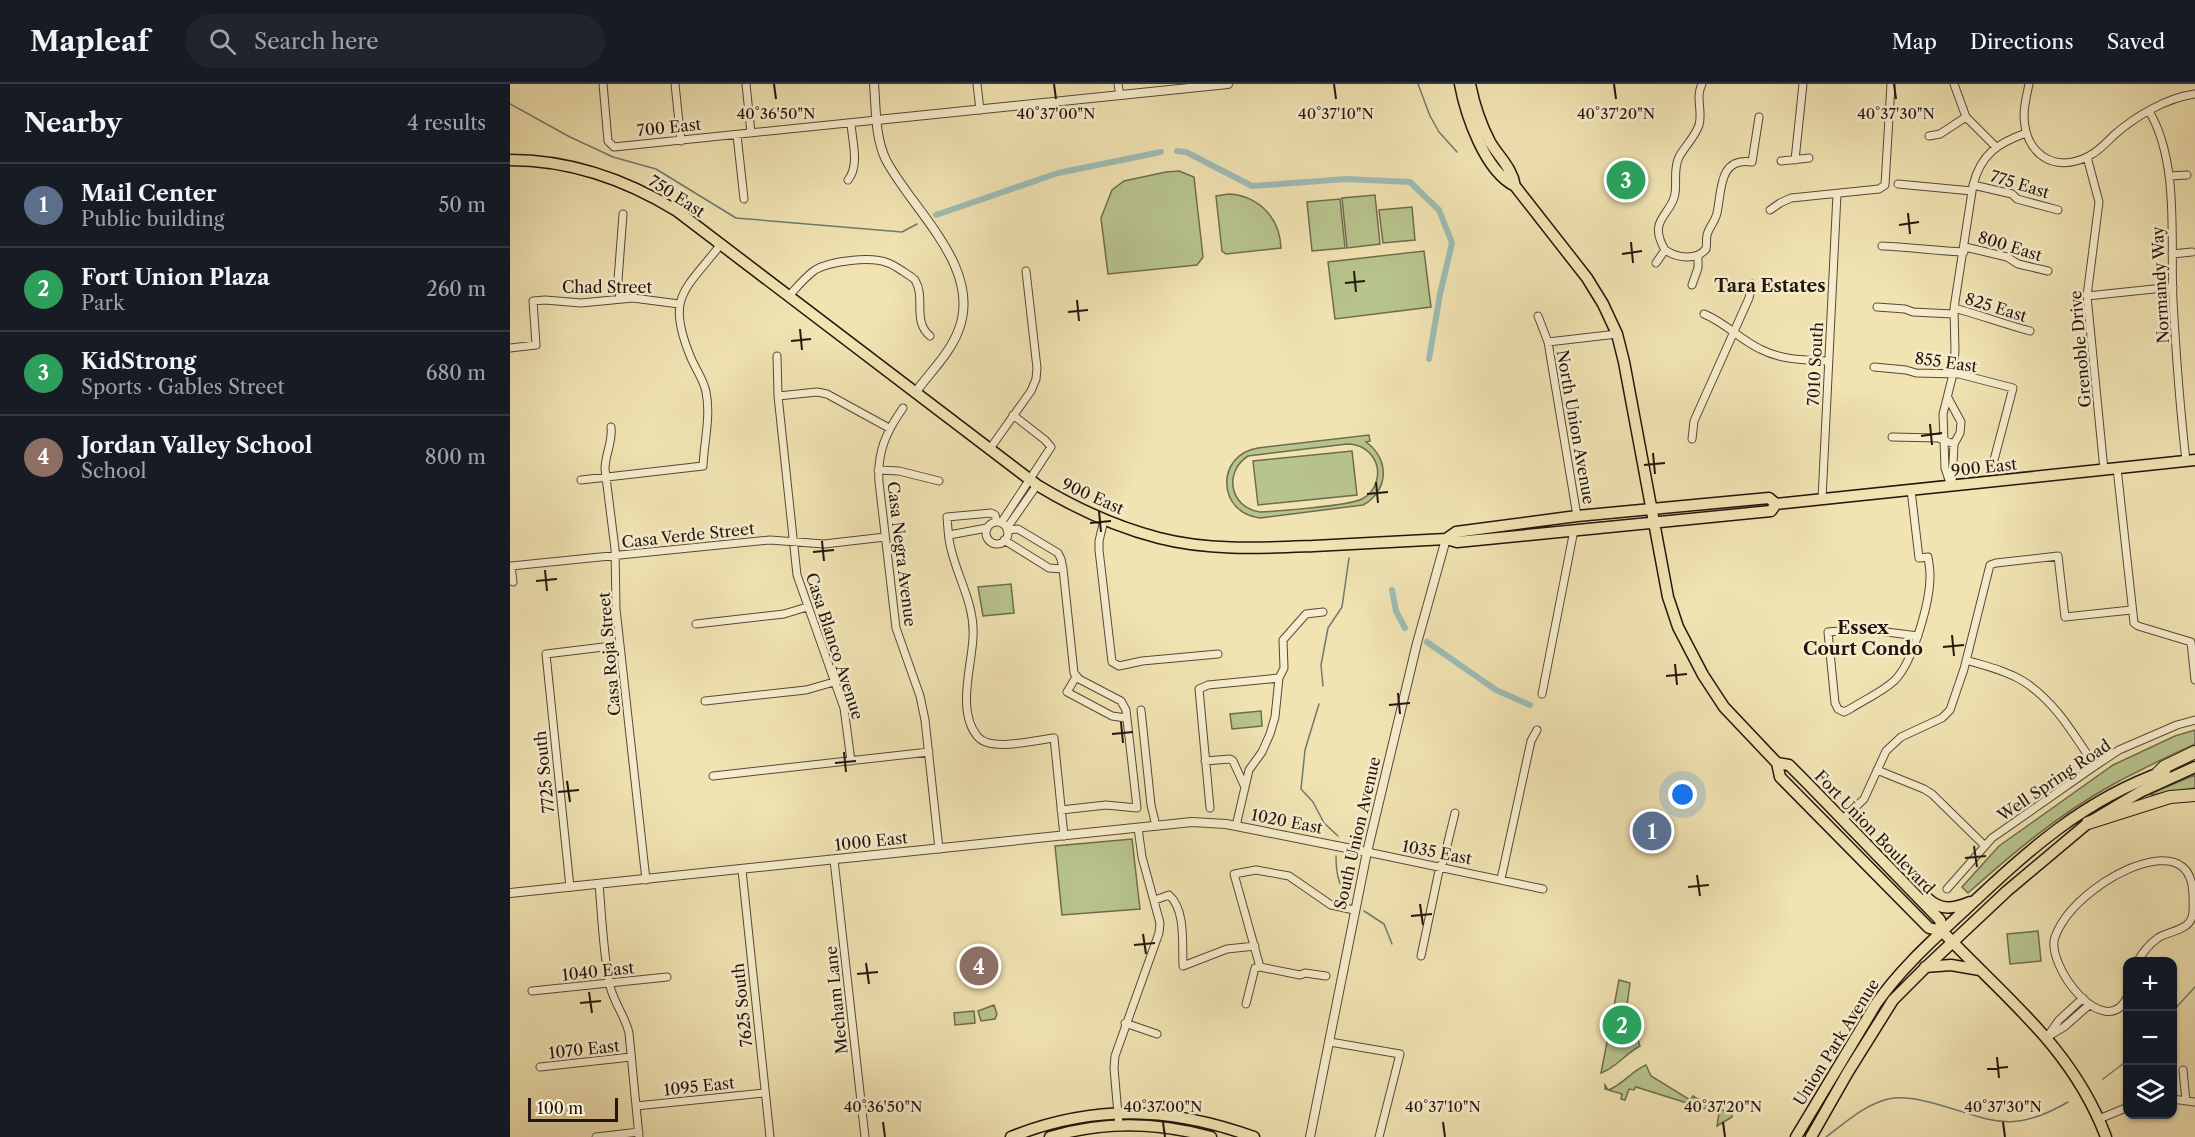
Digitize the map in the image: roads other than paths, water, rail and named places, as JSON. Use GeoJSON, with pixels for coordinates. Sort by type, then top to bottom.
{"type":"FeatureCollection","features":[{"type":"Feature","properties":{"kind":"highway"},"geometry":{"type":"LineString","coordinates":[[2158,773],[2164,766],[2195,752]]}},
{"type":"Feature","properties":{"kind":"highway"},"geometry":{"type":"LineString","coordinates":[[2088,823],[2170,797],[2195,795]]}},
{"type":"Feature","properties":{"kind":"main road","name":"Fort Union Boulevard"},"geometry":{"type":"LineString","coordinates":[[1460,84],[1470,120],[1482,146],[1504,181],[1515,186],[1587,278],[1603,304],[1617,334],[1668,597],[1678,627],[1702,675],[1724,707],[1777,763],[1780,777],[1929,928],[1942,931],[2048,1037],[2071,1068],[2099,1119],[2106,1137]]}},
{"type":"Feature","properties":{"kind":"main road","name":"Fort Union Boulevard"},"geometry":{"type":"LineString","coordinates":[[1470,84],[1482,126],[1492,145],[1513,174],[1515,186]]}},
{"type":"Feature","properties":{"kind":"main road","name":"750 East"},"geometry":{"type":"LineString","coordinates":[[510,160],[584,168],[629,184],[677,210],[789,296]]}},
{"type":"Feature","properties":{"kind":"main road","name":"900 East"},"geometry":{"type":"LineString","coordinates":[[789,296],[1033,483],[1067,503],[1104,520],[1160,538],[1256,549],[1446,539],[1457,542],[1771,511],[1776,504]]}},
{"type":"Feature","properties":{"kind":"main road","name":"900 East"},"geometry":{"type":"LineString","coordinates":[[1446,539],[1456,532],[1577,516],[1769,498],[1776,504],[2190,460]]}},
{"type":"Feature","properties":{"kind":"main road","name":"Union Park Avenue"},"geometry":{"type":"LineString","coordinates":[[1796,1137],[1890,983],[1942,931],[2022,856],[2062,825],[2113,793],[2195,758]]}},
{"type":"Feature","properties":{"kind":"main road","name":"Fort Union Boulevard"},"geometry":{"type":"LineString","coordinates":[[1777,763],[1789,765],[1843,819],[1941,920],[1942,931]]}},
{"type":"Feature","properties":{"kind":"main road","name":"Union Park Avenue"},"geometry":{"type":"LineString","coordinates":[[1811,1137],[1893,999],[1925,968],[2007,891],[2088,823],[2140,792],[2195,767]]}},
{"type":"Feature","properties":{"kind":"main road"},"geometry":{"type":"LineString","coordinates":[[1911,889],[1942,908],[1954,908],[1976,900]]}},
{"type":"Feature","properties":{"kind":"main road"},"geometry":{"type":"LineString","coordinates":[[1925,968],[1951,964],[1980,970]]}},
{"type":"Feature","properties":{"kind":"main road"},"geometry":{"type":"LineString","coordinates":[[1011,1137],[1060,1121],[1117,1113],[1180,1117],[1213,1124],[1254,1137]]}},
{"type":"Feature","properties":{"kind":"main road"},"geometry":{"type":"LineString","coordinates":[[1050,1137],[1081,1130],[1119,1126],[1163,1127],[1211,1137]]}},
{"type":"Feature","properties":{"kind":"street","name":"700 East"},"geometry":{"type":"LineString","coordinates":[[603,84],[609,141],[614,147],[1120,95],[1181,86],[1228,84]]}},
{"type":"Feature","properties":{"kind":"street"},"geometry":{"type":"LineString","coordinates":[[675,84],[681,141]]}},
{"type":"Feature","properties":{"kind":"street"},"geometry":{"type":"LineString","coordinates":[[746,84],[751,134]]}},
{"type":"Feature","properties":{"kind":"street"},"geometry":{"type":"LineString","coordinates":[[874,84],[877,120],[885,159],[950,256],[962,280],[964,292],[963,317],[953,343],[915,393]]}},
{"type":"Feature","properties":{"kind":"street"},"geometry":{"type":"LineString","coordinates":[[977,84],[980,110]]}},
{"type":"Feature","properties":{"kind":"street"},"geometry":{"type":"LineString","coordinates":[[1118,84],[1120,95]]}},
{"type":"Feature","properties":{"kind":"street"},"geometry":{"type":"LineString","coordinates":[[1698,257],[1674,254],[1665,249],[1660,240],[1659,221],[1673,201],[1675,167],[1679,156],[1699,124],[1698,96],[1702,84]]}},
{"type":"Feature","properties":{"kind":"street"},"geometry":{"type":"LineString","coordinates":[[1795,160],[1803,84]]}},
{"type":"Feature","properties":{"kind":"street"},"geometry":{"type":"LineString","coordinates":[[1770,210],[1786,200],[1879,189],[1885,185],[1892,84]]}},
{"type":"Feature","properties":{"kind":"street"},"geometry":{"type":"LineString","coordinates":[[1953,84],[1966,117],[1996,147]]}},
{"type":"Feature","properties":{"kind":"street"},"geometry":{"type":"LineString","coordinates":[[2030,84],[2024,113],[2026,133],[2036,152],[2052,162],[2087,157],[2149,111],[2177,98],[2195,94]]}},
{"type":"Feature","properties":{"kind":"street","name":"Normandy Way"},"geometry":{"type":"LineString","coordinates":[[2149,111],[2165,148],[2169,176],[2180,406],[2190,460]]}},
{"type":"Feature","properties":{"kind":"street"},"geometry":{"type":"LineString","coordinates":[[1692,285],[1698,268],[1698,257],[1706,249],[1707,234],[1716,217],[1723,177],[1726,171],[1736,164],[1752,162],[1759,117]]}},
{"type":"Feature","properties":{"kind":"street"},"geometry":{"type":"LineString","coordinates":[[1929,136],[1936,136],[1966,117]]}},
{"type":"Feature","properties":{"kind":"street"},"geometry":{"type":"LineString","coordinates":[[848,180],[853,173],[854,162],[851,123]]}},
{"type":"Feature","properties":{"kind":"street"},"geometry":{"type":"LineString","coordinates":[[1951,486],[1945,468],[1943,414],[1953,375],[1954,311],[1973,188],[1979,167],[1996,147],[2026,133]]}},
{"type":"Feature","properties":{"kind":"street"},"geometry":{"type":"LineString","coordinates":[[737,135],[744,199]]}},
{"type":"Feature","properties":{"kind":"street","name":"Grenoble Drive"},"geometry":{"type":"LineString","coordinates":[[2087,157],[2098,194],[2099,212],[2087,296],[2104,470]]}},
{"type":"Feature","properties":{"kind":"street"},"geometry":{"type":"LineString","coordinates":[[1781,161],[1809,158]]}},
{"type":"Feature","properties":{"kind":"street"},"geometry":{"type":"LineString","coordinates":[[2169,176],[2187,175]]}},
{"type":"Feature","properties":{"kind":"street","name":"775 East"},"geometry":{"type":"LineString","coordinates":[[1898,184],[1973,188],[2012,194],[2017,199],[2058,210]]}},
{"type":"Feature","properties":{"kind":"street","name":"7010 South"},"geometry":{"type":"LineString","coordinates":[[1822,499],[1837,194]]}},
{"type":"Feature","properties":{"kind":"street"},"geometry":{"type":"LineString","coordinates":[[620,299],[618,280],[623,214]]}},
{"type":"Feature","properties":{"kind":"street"},"geometry":{"type":"LineString","coordinates":[[581,480],[703,466],[708,412],[707,395],[685,343],[679,304],[688,285],[721,244]]}},
{"type":"Feature","properties":{"kind":"street","name":"800 East"},"geometry":{"type":"LineString","coordinates":[[1882,246],[1911,247],[1921,250],[1964,250],[2007,257],[2018,264],[2048,271]]}},
{"type":"Feature","properties":{"kind":"street"},"geometry":{"type":"LineString","coordinates":[[1656,263],[1665,249]]}},
{"type":"Feature","properties":{"kind":"street"},"geometry":{"type":"LineString","coordinates":[[2172,254],[2192,252]]}},
{"type":"Feature","properties":{"kind":"street"},"geometry":{"type":"LineString","coordinates":[[789,296],[803,280],[826,265],[873,261],[888,263],[914,279],[918,290],[920,323],[924,332],[930,336]]}},
{"type":"Feature","properties":{"kind":"street"},"geometry":{"type":"LineString","coordinates":[[989,450],[1031,391],[1037,373],[1026,271]]}},
{"type":"Feature","properties":{"kind":"street"},"geometry":{"type":"LineString","coordinates":[[1692,439],[1694,420],[1749,298],[1752,284]]}},
{"type":"Feature","properties":{"kind":"street"},"geometry":{"type":"LineString","coordinates":[[2087,296],[2173,287]]}},
{"type":"Feature","properties":{"kind":"street","name":"Chad Street"},"geometry":{"type":"LineString","coordinates":[[510,348],[536,345],[533,301],[581,303],[633,298],[679,304]]}},
{"type":"Feature","properties":{"kind":"street","name":"825 East"},"geometry":{"type":"LineString","coordinates":[[1877,307],[1905,309],[1913,312],[1954,311],[2030,331]]}},
{"type":"Feature","properties":{"kind":"street"},"geometry":{"type":"LineString","coordinates":[[1704,314],[1734,330],[1754,346],[1769,352],[1798,360],[1828,361]]}},
{"type":"Feature","properties":{"kind":"street","name":"North Union Avenue"},"geometry":{"type":"LineString","coordinates":[[1538,316],[1548,342],[1577,516]]}},
{"type":"Feature","properties":{"kind":"street","name":"North Union Avenue"},"geometry":{"type":"LineString","coordinates":[[1548,342],[1617,334]]}},
{"type":"Feature","properties":{"kind":"street","name":"Casa Blanco Avenue"},"geometry":{"type":"LineString","coordinates":[[777,357],[778,396],[797,575],[846,718],[851,761]]}},
{"type":"Feature","properties":{"kind":"street","name":"855 East"},"geometry":{"type":"LineString","coordinates":[[1874,367],[1916,373],[1959,374],[2013,388],[1994,460]]}},
{"type":"Feature","properties":{"kind":"street"},"geometry":{"type":"LineString","coordinates":[[778,396],[816,392],[827,394],[889,428]]}},
{"type":"Feature","properties":{"kind":"street"},"geometry":{"type":"LineString","coordinates":[[1948,398],[1961,422],[1960,433],[1954,444],[1951,486]]}},
{"type":"Feature","properties":{"kind":"street","name":"Casa Negra Avenue"},"geometry":{"type":"LineString","coordinates":[[903,408],[889,428],[882,446],[878,470],[896,628],[920,696],[925,720],[939,849]]}},
{"type":"Feature","properties":{"kind":"street"},"geometry":{"type":"LineString","coordinates":[[1003,526],[1033,483],[1036,467],[1051,447],[1013,415]]}},
{"type":"Feature","properties":{"kind":"street","name":"Casa Roja Street"},"geometry":{"type":"LineString","coordinates":[[611,427],[612,438],[605,461],[615,556],[616,609],[646,880]]}},
{"type":"Feature","properties":{"kind":"street"},"geometry":{"type":"LineString","coordinates":[[1892,437],[1944,439],[1954,444]]}},
{"type":"Feature","properties":{"kind":"street"},"geometry":{"type":"LineString","coordinates":[[2117,468],[2134,623],[2191,642],[2195,680]]}},
{"type":"Feature","properties":{"kind":"street"},"geometry":{"type":"LineString","coordinates":[[878,470],[899,471],[939,481]]}},
{"type":"Feature","properties":{"kind":"street"},"geometry":{"type":"LineString","coordinates":[[1911,490],[1919,558],[1928,557],[1930,575],[1918,636],[1915,646],[1894,681],[1850,709],[1844,712],[1838,709],[1835,703],[1828,632],[1863,629],[1918,636]]}},
{"type":"Feature","properties":{"kind":"street"},"geometry":{"type":"LineString","coordinates":[[1004,540],[1003,526],[991,513],[947,516],[950,548],[966,588],[973,621],[966,692],[970,722],[978,737],[988,743],[998,745],[1054,738],[1064,836]]}},
{"type":"Feature","properties":{"kind":"street"},"geometry":{"type":"LineString","coordinates":[[1104,520],[1099,550],[1112,662],[1119,666],[1218,654]]}},
{"type":"Feature","properties":{"kind":"street"},"geometry":{"type":"LineString","coordinates":[[949,535],[987,528],[993,523],[1018,529],[1058,553],[1063,569],[1074,673],[1125,705],[1137,808],[1106,805],[1061,810]]}},
{"type":"Feature","properties":{"kind":"street"},"geometry":{"type":"LineString","coordinates":[[987,528],[989,540],[997,543],[1004,540]]}},
{"type":"Feature","properties":{"kind":"street","name":"North Union Avenue"},"geometry":{"type":"LineString","coordinates":[[1542,694],[1574,530]]}},
{"type":"Feature","properties":{"kind":"street","name":"Casa Verde Street"},"geometry":{"type":"LineString","coordinates":[[513,582],[511,566],[770,540],[824,544],[885,537]]}},
{"type":"Feature","properties":{"kind":"street","name":"South Union Avenue"},"geometry":{"type":"LineString","coordinates":[[1310,1137],[1367,852],[1417,644],[1446,539]]}},
{"type":"Feature","properties":{"kind":"street"},"geometry":{"type":"LineString","coordinates":[[1004,540],[1049,568],[1063,569]]}},
{"type":"Feature","properties":{"kind":"street"},"geometry":{"type":"LineString","coordinates":[[1843,819],[1864,799],[1886,751],[1915,729],[1942,718],[1950,710],[1966,660],[1988,570],[1992,564],[2058,556],[2065,617],[2132,610]]}},
{"type":"Feature","properties":{"kind":"street"},"geometry":{"type":"LineString","coordinates":[[696,624],[784,614],[807,607]]}},
{"type":"Feature","properties":{"kind":"street"},"geometry":{"type":"LineString","coordinates":[[1236,826],[1249,770],[1262,752],[1270,735],[1278,700],[1280,678],[1284,668],[1283,640],[1306,614],[1323,612]]}},
{"type":"Feature","properties":{"kind":"street","name":"7725 South"},"geometry":{"type":"LineString","coordinates":[[570,887],[546,654],[620,645]]}},
{"type":"Feature","properties":{"kind":"street"},"geometry":{"type":"LineString","coordinates":[[1966,660],[2003,671],[2023,681],[2052,705],[2095,766]]}},
{"type":"Feature","properties":{"kind":"street"},"geometry":{"type":"LineString","coordinates":[[1077,677],[1067,692],[1112,716],[1126,718]]}},
{"type":"Feature","properties":{"kind":"street"},"geometry":{"type":"LineString","coordinates":[[1210,808],[1199,689],[1208,685],[1280,678]]}},
{"type":"Feature","properties":{"kind":"street"},"geometry":{"type":"LineString","coordinates":[[705,700],[806,690],[834,682]]}},
{"type":"Feature","properties":{"kind":"street"},"geometry":{"type":"LineString","coordinates":[[1141,710],[1151,804],[1156,826]]}},
{"type":"Feature","properties":{"kind":"street","name":"Well Spring Road"},"geometry":{"type":"LineString","coordinates":[[1947,889],[1984,845],[2095,766],[2119,750],[2195,720]]}},
{"type":"Feature","properties":{"kind":"street"},"geometry":{"type":"LineString","coordinates":[[1537,730],[1531,741],[1501,879],[1543,889]]}},
{"type":"Feature","properties":{"kind":"street"},"geometry":{"type":"LineString","coordinates":[[713,776],[928,752]]}},
{"type":"Feature","properties":{"kind":"street"},"geometry":{"type":"LineString","coordinates":[[1205,761],[1230,759],[1244,785]]}},
{"type":"Feature","properties":{"kind":"street"},"geometry":{"type":"LineString","coordinates":[[1877,770],[1932,794],[1984,845]]}},
{"type":"Feature","properties":{"kind":"street"},"geometry":{"type":"LineString","coordinates":[[1421,956],[1440,866],[1455,813]]}},
{"type":"Feature","properties":{"kind":"street","name":"1000 East"},"geometry":{"type":"LineString","coordinates":[[510,893],[1192,822],[1236,826]]}},
{"type":"Feature","properties":{"kind":"street","name":"1020 East"},"geometry":{"type":"LineString","coordinates":[[1236,826],[1367,852]]}},
{"type":"Feature","properties":{"kind":"street"},"geometry":{"type":"LineString","coordinates":[[1119,1126],[1115,1056],[1159,933],[1160,923],[1142,857],[1138,828]]}},
{"type":"Feature","properties":{"kind":"street","name":"1035 East"},"geometry":{"type":"LineString","coordinates":[[1367,852],[1501,879]]}},
{"type":"Feature","properties":{"kind":"street","name":"Mecham Lane"},"geometry":{"type":"LineString","coordinates":[[834,860],[865,1137]]}},
{"type":"Feature","properties":{"kind":"street"},"geometry":{"type":"LineString","coordinates":[[2123,1002],[2118,1009],[2111,1012],[2100,1012],[2089,1005],[2060,971],[2054,954],[2054,939],[2067,916],[2090,893],[2113,877],[2154,862],[2179,863],[2185,867],[2191,877],[2192,918],[2185,926],[2160,936],[2151,943],[2141,957]]}},
{"type":"Feature","properties":{"kind":"street","name":"7625 South"},"geometry":{"type":"LineString","coordinates":[[741,870],[770,1137]]}},
{"type":"Feature","properties":{"kind":"street"},"geometry":{"type":"LineString","coordinates":[[1260,968],[1234,874],[1256,870],[1289,876],[1331,905],[1354,910]]}},
{"type":"Feature","properties":{"kind":"street"},"geometry":{"type":"LineString","coordinates":[[596,1137],[639,1135],[627,1025],[615,1003],[609,983],[599,884]]}},
{"type":"Feature","properties":{"kind":"street"},"geometry":{"type":"LineString","coordinates":[[1155,900],[1169,895],[1174,899],[1179,910],[1183,966],[1227,949],[1255,946]]}},
{"type":"Feature","properties":{"kind":"street"},"geometry":{"type":"LineString","coordinates":[[1246,1004],[1255,968],[1300,975],[1305,973],[1326,976]]}},
{"type":"Feature","properties":{"kind":"street","name":"1040 East"},"geometry":{"type":"LineString","coordinates":[[532,992],[667,977]]}},
{"type":"Feature","properties":{"kind":"street"},"geometry":{"type":"LineString","coordinates":[[2048,1037],[2059,1020],[2083,998]]}},
{"type":"Feature","properties":{"kind":"street"},"geometry":{"type":"LineString","coordinates":[[2048,1037],[2064,1027],[2089,1005]]}},
{"type":"Feature","properties":{"kind":"street"},"geometry":{"type":"LineString","coordinates":[[1125,1023],[1157,1034]]}},
{"type":"Feature","properties":{"kind":"street"},"geometry":{"type":"LineString","coordinates":[[1330,1042],[1400,1054],[1379,1137]]}},
{"type":"Feature","properties":{"kind":"street","name":"1070 East"},"geometry":{"type":"LineString","coordinates":[[540,1067],[631,1057]]}},
{"type":"Feature","properties":{"kind":"street"},"geometry":{"type":"LineString","coordinates":[[2183,1070],[2186,1101]]}},
{"type":"Feature","properties":{"kind":"street","name":"1095 East"},"geometry":{"type":"LineString","coordinates":[[636,1106],[765,1093]]}},
{"type":"Feature","properties":{"kind":"street"},"geometry":{"type":"LineString","coordinates":[[2177,1100],[2195,1102]]}},
{"type":"Feature","properties":{"kind":"street"},"geometry":{"type":"LineString","coordinates":[[2099,1119],[2123,1109]]}},
{"type":"Feature","properties":{"kind":"waterway"},"geometry":{"type":"LineString","coordinates":[[1418,84],[1430,116],[1439,132],[1457,152]]}},
{"type":"Feature","properties":{"kind":"waterway"},"geometry":{"type":"LineString","coordinates":[[510,104],[570,137],[613,157],[656,169],[736,218],[902,232],[917,224]]}},
{"type":"Feature","properties":{"kind":"waterway"},"geometry":{"type":"LineString","coordinates":[[1177,151],[1186,152],[1252,186],[1346,179],[1410,182],[1439,210],[1452,243],[1440,294],[1429,359]]}},
{"type":"Feature","properties":{"kind":"waterway"},"geometry":{"type":"LineString","coordinates":[[936,215],[1058,173],[1161,152]]}},
{"type":"Feature","properties":{"kind":"waterway"},"geometry":{"type":"LineString","coordinates":[[1323,686],[1321,665],[1328,628],[1342,607],[1349,558]]}},
{"type":"Feature","properties":{"kind":"waterway"},"geometry":{"type":"LineString","coordinates":[[1392,590],[1396,611],[1405,628]]}},
{"type":"Feature","properties":{"kind":"waterway"},"geometry":{"type":"LineString","coordinates":[[1427,642],[1496,690],[1530,705]]}},
{"type":"Feature","properties":{"kind":"waterway"},"geometry":{"type":"LineString","coordinates":[[1319,704],[1305,750],[1301,789],[1313,802],[1324,823],[1338,836]]}},
{"type":"Feature","properties":{"kind":"waterway"},"geometry":{"type":"LineString","coordinates":[[1336,856],[1338,877],[1346,896]]}},
{"type":"Feature","properties":{"kind":"waterway"},"geometry":{"type":"LineString","coordinates":[[1364,911],[1384,924],[1392,944]]}},
{"type":"Feature","properties":{"kind":"waterway"},"geometry":{"type":"LineString","coordinates":[[2173,1011],[2195,987]]}},
{"type":"Feature","properties":{"kind":"waterway"},"geometry":{"type":"LineString","coordinates":[[2103,1079],[2123,1064]]}},
{"type":"Feature","properties":{"kind":"waterway"},"geometry":{"type":"LineString","coordinates":[[1826,1137],[1863,1110],[1893,1098],[1919,1100],[1984,1118],[2014,1122],[2047,1113],[2068,1102]]}},
{"type":"Feature","properties":{"kind":"place","name":"KidStrong"},"geometry":{"type":"Point","coordinates":[1626,180]}},
{"type":"Feature","properties":{"kind":"place","name":"Mail Center"},"geometry":{"type":"Point","coordinates":[1652,831]}},
{"type":"Feature","properties":{"kind":"place","name":"Jordan Valley School"},"geometry":{"type":"Point","coordinates":[979,966]}},
{"type":"Feature","properties":{"kind":"place","name":"Fort Union Plaza"},"geometry":{"type":"Point","coordinates":[1622,1025]}},
{"type":"Feature","properties":{"kind":"district","name":"Tara Estates"},"geometry":{"type":"Point","coordinates":[1770,286]}},
{"type":"Feature","properties":{"kind":"district","name":"Essex Court Condo"},"geometry":{"type":"Point","coordinates":[1863,638]}}]}
